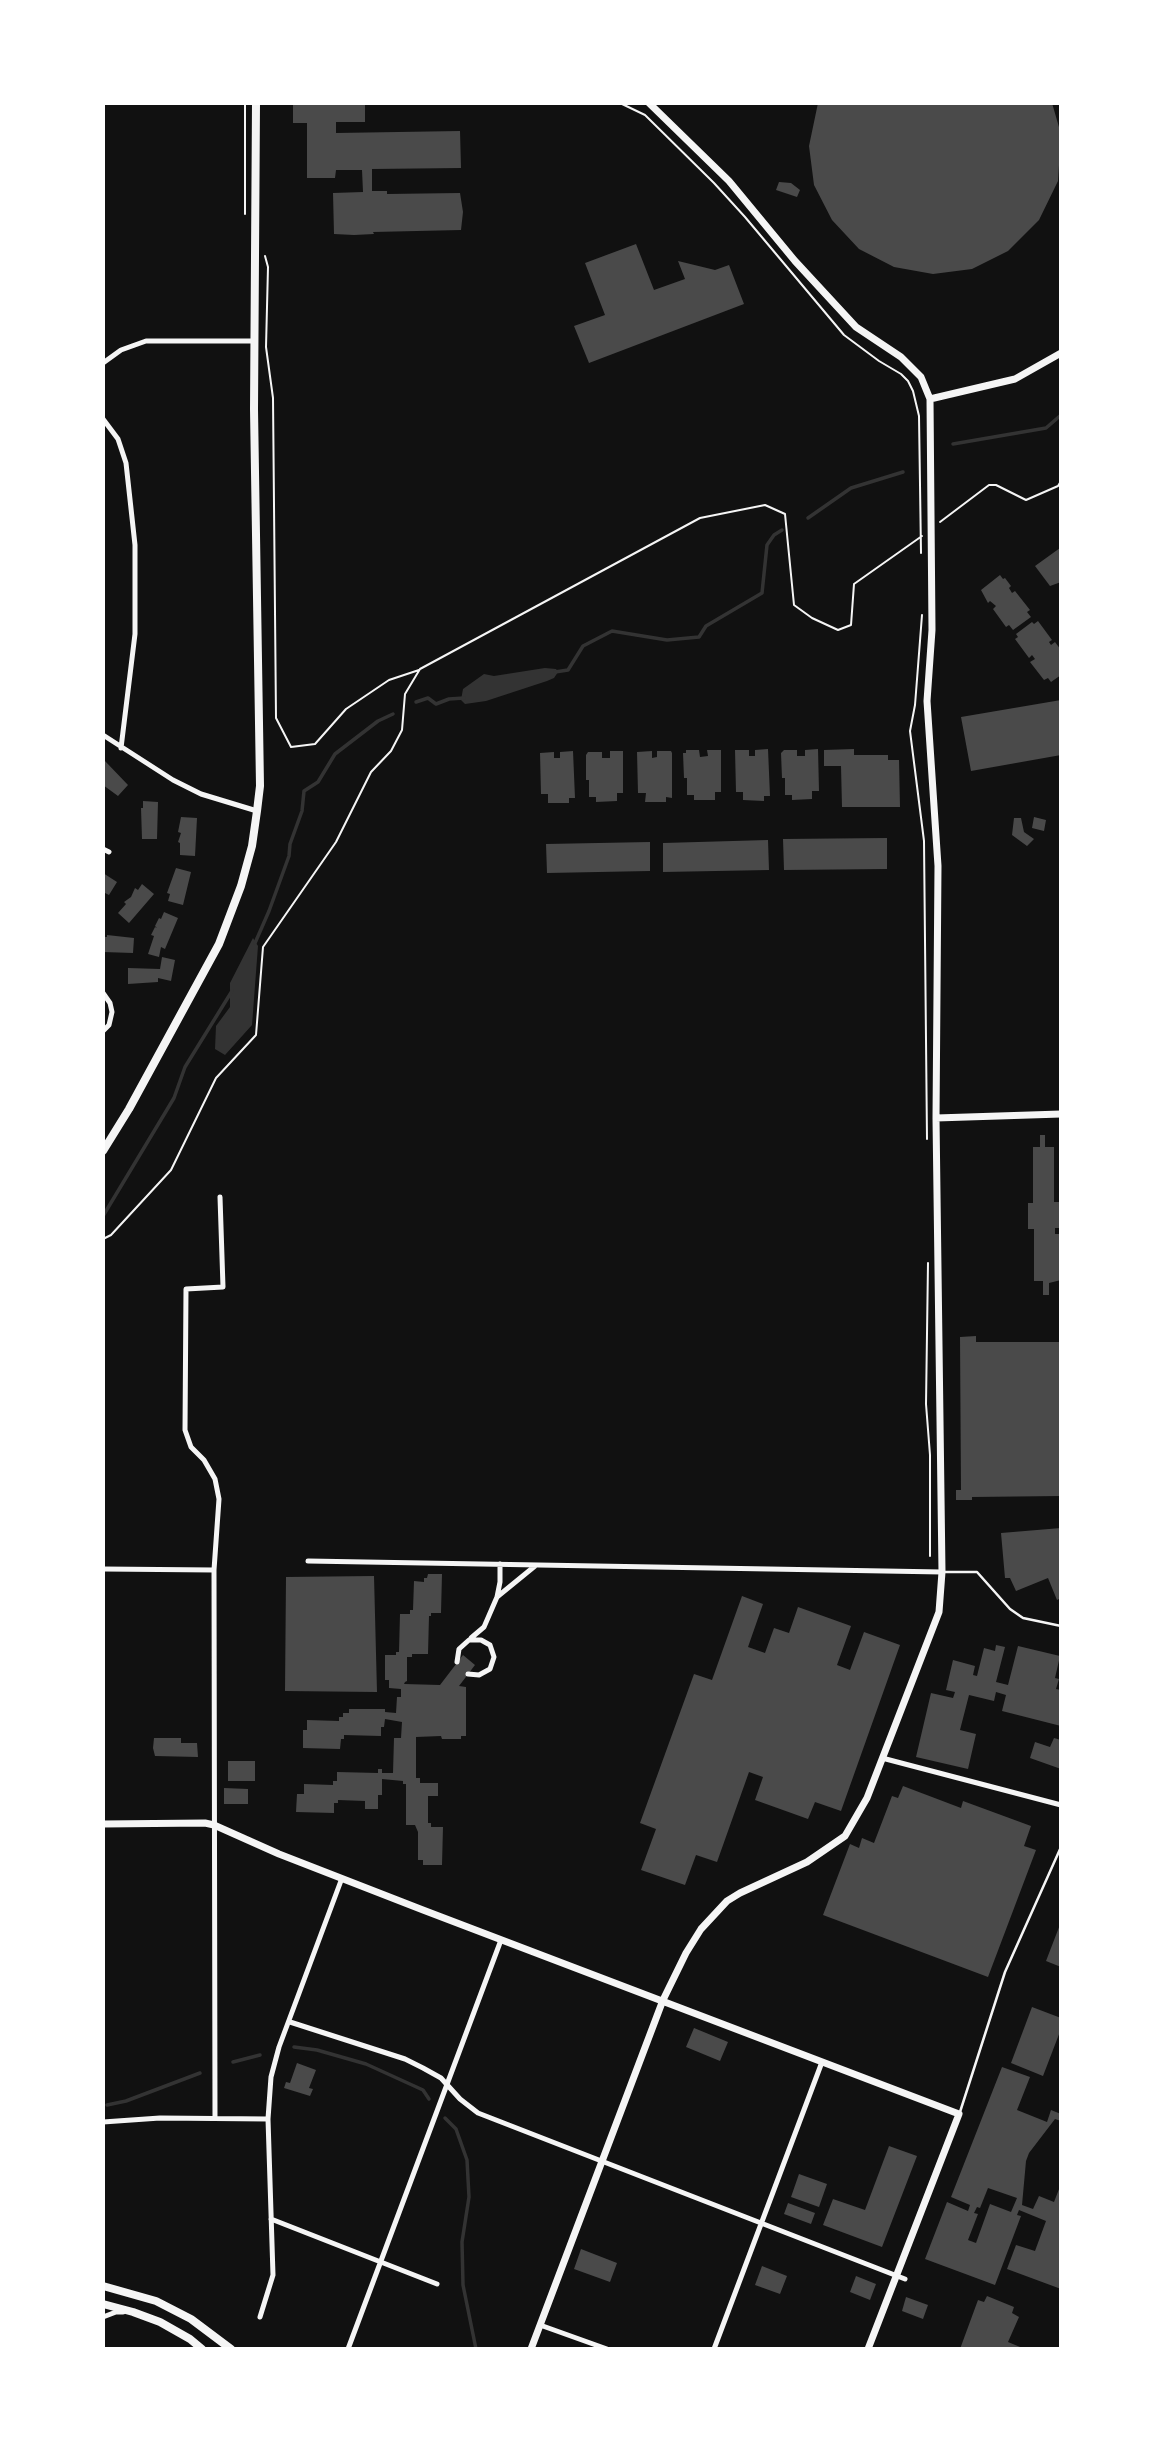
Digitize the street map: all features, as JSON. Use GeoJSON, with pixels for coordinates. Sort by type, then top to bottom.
{"type":"FeatureCollection","features":[{"type":"Feature","properties":{"kind":"main road"},"geometry":{"type":"LineString","coordinates":[[103,1151],[129,1110],[219,944],[241,886],[252,846],[260,786],[255,341],[256,103]]}},
{"type":"Feature","properties":{"kind":"main road"},"geometry":{"type":"LineString","coordinates":[[103,2286],[156,2301],[191,2319],[231,2349]]}},
{"type":"Feature","properties":{"kind":"main road"},"geometry":{"type":"LineString","coordinates":[[103,2304],[160,2322],[202,2349]]}},
{"type":"Feature","properties":{"kind":"street"},"geometry":{"type":"LineString","coordinates":[[531,2349],[663,2000],[696,1935],[719,1908],[740,1893],[807,1862],[845,1836],[867,1798],[939,1612],[942,1572],[936,1118],[938,866],[927,701],[932,630],[930,399],[921,377],[901,357],[856,327],[795,261],[729,181],[649,103]]}},
{"type":"Feature","properties":{"kind":"street"},"geometry":{"type":"LineString","coordinates":[[103,363],[121,350],[146,341],[255,341]]}},
{"type":"Feature","properties":{"kind":"street"},"geometry":{"type":"LineString","coordinates":[[930,399],[1015,379],[1061,353]]}},
{"type":"Feature","properties":{"kind":"street"},"geometry":{"type":"LineString","coordinates":[[103,419],[118,439],[126,463],[135,545],[135,634],[121,748]]}},
{"type":"Feature","properties":{"kind":"street"},"geometry":{"type":"LineString","coordinates":[[103,735],[173,780],[201,794],[257,811]]}},
{"type":"Feature","properties":{"kind":"street"},"geometry":{"type":"LineString","coordinates":[[103,993],[112,1012],[109,1026],[103,1031]]}},
{"type":"Feature","properties":{"kind":"street"},"geometry":{"type":"LineString","coordinates":[[936,1118],[1061,1114]]}},
{"type":"Feature","properties":{"kind":"street"},"geometry":{"type":"LineString","coordinates":[[215,2118],[214,1570],[219,1499],[215,1479],[204,1460],[191,1447],[185,1430],[186,1289],[223,1287],[220,1197]]}},
{"type":"Feature","properties":{"kind":"street"},"geometry":{"type":"LineString","coordinates":[[308,1561],[942,1572]]}},
{"type":"Feature","properties":{"kind":"street"},"geometry":{"type":"LineString","coordinates":[[457,1662],[458,1649],[484,1627],[497,1597],[500,1564]]}},
{"type":"Feature","properties":{"kind":"street"},"geometry":{"type":"LineString","coordinates":[[497,1597],[536,1565]]}},
{"type":"Feature","properties":{"kind":"street"},"geometry":{"type":"LineString","coordinates":[[103,1569],[214,1570]]}},
{"type":"Feature","properties":{"kind":"street"},"geometry":{"type":"LineString","coordinates":[[468,1674],[479,1675],[490,1669],[494,1657],[484,1627]]}},
{"type":"Feature","properties":{"kind":"street"},"geometry":{"type":"LineString","coordinates":[[469,1640],[481,1640],[489,1646]]}},
{"type":"Feature","properties":{"kind":"street"},"geometry":{"type":"LineString","coordinates":[[883,1758],[1061,1805]]}},
{"type":"Feature","properties":{"kind":"street"},"geometry":{"type":"LineString","coordinates":[[103,1824],[214,1825],[279,1854],[959,2114],[868,2349]]}},
{"type":"Feature","properties":{"kind":"street"},"geometry":{"type":"LineString","coordinates":[[260,2317],[273,2275],[268,2119],[271,2077],[279,2047],[342,1878]]}},
{"type":"Feature","properties":{"kind":"street"},"geometry":{"type":"LineString","coordinates":[[348,2349],[501,1940]]}},
{"type":"Feature","properties":{"kind":"street"},"geometry":{"type":"LineString","coordinates":[[290,2022],[405,2059],[424,2068],[447,2084],[478,2113],[905,2279]]}},
{"type":"Feature","properties":{"kind":"street"},"geometry":{"type":"LineString","coordinates":[[714,2349],[822,2062]]}},
{"type":"Feature","properties":{"kind":"street"},"geometry":{"type":"LineString","coordinates":[[103,2122],[160,2118],[268,2119]]}},
{"type":"Feature","properties":{"kind":"street"},"geometry":{"type":"LineString","coordinates":[[271,2219],[437,2284]]}},
{"type":"Feature","properties":{"kind":"street"},"geometry":{"type":"LineString","coordinates":[[103,2317],[116,2312],[133,2312]]}},
{"type":"Feature","properties":{"kind":"street"},"geometry":{"type":"LineString","coordinates":[[540,2325],[607,2349]]}},
{"type":"Feature","properties":{"kind":"lane"},"geometry":{"type":"LineString","coordinates":[[942,1572],[977,1572],[1010,1609],[1023,1618],[1061,1626]]}},
{"type":"Feature","properties":{"kind":"lane"},"geometry":{"type":"LineString","coordinates":[[959,2114],[1005,1972],[1061,1847]]}},
{"type":"Feature","properties":{"kind":"path"},"geometry":{"type":"LineString","coordinates":[[245,103],[245,222]]}},
{"type":"Feature","properties":{"kind":"path"},"geometry":{"type":"LineString","coordinates":[[620,103],[645,115],[714,183],[844,335],[908,381],[919,416],[922,559]]}},
{"type":"Feature","properties":{"kind":"path"},"geometry":{"type":"LineString","coordinates":[[268,267],[266,347],[273,398],[276,718],[291,747],[315,744],[346,709],[389,680],[420,669],[700,517],[765,505],[785,514],[793,605],[812,618],[838,630],[851,625],[854,584],[921,537]]}},
{"type":"Feature","properties":{"kind":"path"},"geometry":{"type":"LineString","coordinates":[[931,529],[989,485],[996,485],[1026,500],[1058,486],[1061,481]]}},
{"type":"Feature","properties":{"kind":"path"},"geometry":{"type":"LineString","coordinates":[[922,605],[922,637],[910,731],[924,841],[925,1131],[928,1146]]}},
{"type":"Feature","properties":{"kind":"path"},"geometry":{"type":"LineString","coordinates":[[103,1239],[111,1235],[170,1170],[216,1078],[256,1035],[263,947],[336,842],[371,772],[391,751],[402,730],[405,694],[420,669]]}},
{"type":"Feature","properties":{"kind":"path"},"geometry":{"type":"LineString","coordinates":[[929,1254],[926,1378],[930,1455],[930,1556]]}},
{"type":"Feature","properties":{"kind":"shaded area"},"geometry":{"type":"Polygon","coordinates":[[[545,668],[556,669],[558,672],[554,678],[547,681],[486,701],[465,704],[461,700],[463,689],[484,674],[494,676],[545,668]]]}},
{"type":"Feature","properties":{"kind":"shaded area"},"geometry":{"type":"Polygon","coordinates":[[[253,938],[258,946],[252,1025],[225,1055],[215,1049],[216,1026],[230,1007],[230,983],[253,938]]]}},
{"type":"Feature","properties":{"kind":"building"},"geometry":{"type":"Polygon","coordinates":[[[293,103],[365,103],[365,122],[336,122],[336,133],[460,131],[461,168],[372,169],[372,191],[387,191],[387,194],[460,193],[463,212],[461,230],[334,234],[333,193],[363,192],[362,170],[336,170],[335,178],[307,178],[307,123],[293,123],[293,103]]]}},
{"type":"Feature","properties":{"kind":"building"},"geometry":{"type":"Polygon","coordinates":[[[818,103],[1052,103],[1061,134],[1058,181],[1039,220],[1008,251],[972,269],[933,274],[894,267],[859,249],[832,220],[814,185],[809,146],[818,103]]]}},
{"type":"Feature","properties":{"kind":"building"},"geometry":{"type":"Polygon","coordinates":[[[779,182],[791,183],[800,190],[797,197],[776,190],[779,182]]]}},
{"type":"Feature","properties":{"kind":"building"},"geometry":{"type":"Polygon","coordinates":[[[636,244],[654,290],[685,279],[678,261],[715,270],[729,265],[744,304],[589,363],[574,326],[605,315],[585,263],[636,244]]]}},
{"type":"Feature","properties":{"kind":"building"},"geometry":{"type":"Polygon","coordinates":[[[1060,548],[1061,582],[1050,586],[1035,566],[1060,548]]]}},
{"type":"Feature","properties":{"kind":"building"},"geometry":{"type":"Polygon","coordinates":[[[1000,575],[1011,586],[1009,588],[1012,593],[1015,591],[1030,610],[1027,612],[1031,617],[1013,630],[1009,625],[1006,627],[993,609],[996,606],[990,601],[988,603],[981,590],[1000,575]]]}},
{"type":"Feature","properties":{"kind":"building"},"geometry":{"type":"Polygon","coordinates":[[[1038,621],[1052,640],[1049,642],[1051,645],[1055,642],[1061,650],[1061,675],[1051,682],[1048,678],[1044,680],[1030,662],[1035,659],[1032,655],[1029,658],[1015,639],[1018,637],[1016,634],[1032,622],[1034,624],[1038,621]]]}},
{"type":"Feature","properties":{"kind":"building"},"geometry":{"type":"Polygon","coordinates":[[[1061,700],[1061,755],[971,771],[961,717],[1061,700]]]}},
{"type":"Feature","properties":{"kind":"building"},"geometry":{"type":"Polygon","coordinates":[[[768,749],[770,796],[764,796],[764,801],[743,800],[743,792],[736,792],[735,750],[749,750],[749,756],[755,756],[755,750],[768,749]]]}},
{"type":"Feature","properties":{"kind":"building"},"geometry":{"type":"Polygon","coordinates":[[[818,749],[819,791],[812,791],[812,799],[792,800],[792,795],[785,795],[781,753],[784,750],[797,750],[797,756],[805,756],[805,750],[818,749]]]}},
{"type":"Feature","properties":{"kind":"building"},"geometry":{"type":"Polygon","coordinates":[[[854,749],[854,755],[888,755],[888,760],[899,760],[900,807],[842,807],[841,766],[824,766],[824,750],[854,749]]]}},
{"type":"Feature","properties":{"kind":"building"},"geometry":{"type":"Polygon","coordinates":[[[686,750],[699,750],[700,757],[708,756],[707,750],[721,750],[721,792],[715,792],[715,800],[694,800],[694,795],[687,795],[683,753],[686,753],[686,750]]]}},
{"type":"Feature","properties":{"kind":"building"},"geometry":{"type":"Polygon","coordinates":[[[573,751],[575,798],[569,798],[569,803],[548,803],[548,794],[541,794],[540,753],[554,752],[554,758],[560,758],[560,752],[573,751]]]}},
{"type":"Feature","properties":{"kind":"building"},"geometry":{"type":"Polygon","coordinates":[[[610,751],[623,751],[623,793],[617,793],[617,801],[596,802],[596,797],[589,797],[586,755],[588,752],[602,752],[602,758],[610,758],[610,751]]]}},
{"type":"Feature","properties":{"kind":"building"},"geometry":{"type":"Polygon","coordinates":[[[652,751],[652,758],[657,757],[657,751],[672,753],[672,798],[666,797],[666,802],[645,802],[646,793],[638,793],[637,752],[652,751]]]}},
{"type":"Feature","properties":{"kind":"building"},"geometry":{"type":"Polygon","coordinates":[[[105,761],[128,785],[118,796],[103,785],[105,761]]]}},
{"type":"Feature","properties":{"kind":"building"},"geometry":{"type":"Polygon","coordinates":[[[143,801],[158,802],[157,839],[142,839],[143,801]]]}},
{"type":"Feature","properties":{"kind":"building"},"geometry":{"type":"Polygon","coordinates":[[[181,817],[197,818],[195,856],[180,855],[178,842],[181,833],[178,832],[181,817]]]}},
{"type":"Feature","properties":{"kind":"building"},"geometry":{"type":"Polygon","coordinates":[[[1034,817],[1046,820],[1044,831],[1032,828],[1034,817]]]}},
{"type":"Feature","properties":{"kind":"building"},"geometry":{"type":"Polygon","coordinates":[[[1014,818],[1021,818],[1024,832],[1034,839],[1027,846],[1012,835],[1014,818]]]}},
{"type":"Feature","properties":{"kind":"building"},"geometry":{"type":"Polygon","coordinates":[[[887,838],[887,869],[784,870],[783,839],[887,838]]]}},
{"type":"Feature","properties":{"kind":"building"},"geometry":{"type":"Polygon","coordinates":[[[768,840],[769,870],[663,872],[663,843],[768,840]]]}},
{"type":"Feature","properties":{"kind":"building"},"geometry":{"type":"Polygon","coordinates":[[[650,842],[650,871],[547,873],[546,844],[650,842]]]}},
{"type":"Feature","properties":{"kind":"building"},"geometry":{"type":"Polygon","coordinates":[[[176,868],[191,872],[183,905],[168,901],[170,894],[167,893],[176,868]]]}},
{"type":"Feature","properties":{"kind":"building"},"geometry":{"type":"Polygon","coordinates":[[[103,873],[117,882],[109,895],[103,892],[103,873]]]}},
{"type":"Feature","properties":{"kind":"building"},"geometry":{"type":"Polygon","coordinates":[[[142,884],[154,894],[129,923],[118,913],[135,888],[138,890],[142,884]]]}},
{"type":"Feature","properties":{"kind":"building"},"geometry":{"type":"Polygon","coordinates":[[[164,912],[178,918],[165,949],[161,947],[159,957],[148,954],[154,936],[151,935],[164,912]]]}},
{"type":"Feature","properties":{"kind":"building"},"geometry":{"type":"Polygon","coordinates":[[[107,935],[134,938],[133,953],[103,952],[103,937],[107,935]]]}},
{"type":"Feature","properties":{"kind":"building"},"geometry":{"type":"Polygon","coordinates":[[[162,957],[175,960],[171,981],[158,978],[158,982],[128,984],[128,968],[160,969],[162,957]]]}},
{"type":"Feature","properties":{"kind":"building"},"geometry":{"type":"Polygon","coordinates":[[[1040,1135],[1045,1135],[1045,1147],[1054,1147],[1054,1202],[1061,1202],[1061,1228],[1055,1228],[1055,1234],[1061,1234],[1061,1280],[1049,1283],[1049,1295],[1043,1295],[1043,1281],[1034,1281],[1034,1229],[1028,1229],[1028,1203],[1033,1203],[1033,1147],[1040,1147],[1040,1135]]]}},
{"type":"Feature","properties":{"kind":"building"},"geometry":{"type":"Polygon","coordinates":[[[976,1336],[976,1342],[1061,1342],[1061,1496],[972,1497],[972,1500],[956,1500],[956,1490],[961,1490],[960,1337],[976,1336]]]}},
{"type":"Feature","properties":{"kind":"building"},"geometry":{"type":"Polygon","coordinates":[[[1061,1528],[1061,1598],[1057,1600],[1048,1578],[1016,1591],[1010,1578],[1005,1578],[1001,1533],[1061,1528]]]}},
{"type":"Feature","properties":{"kind":"building"},"geometry":{"type":"Polygon","coordinates":[[[428,1574],[442,1574],[441,1613],[431,1613],[429,1616],[428,1654],[412,1654],[412,1657],[407,1657],[407,1681],[404,1684],[440,1685],[463,1655],[475,1665],[459,1686],[466,1687],[466,1736],[461,1736],[461,1739],[442,1739],[441,1736],[416,1737],[416,1778],[420,1778],[420,1783],[438,1783],[438,1796],[428,1796],[428,1823],[431,1823],[431,1827],[443,1827],[442,1865],[423,1865],[423,1860],[418,1860],[418,1832],[415,1825],[406,1825],[406,1784],[403,1784],[403,1781],[382,1779],[382,1795],[378,1795],[378,1809],[365,1809],[365,1801],[338,1800],[338,1803],[334,1803],[334,1813],[296,1812],[297,1794],[304,1794],[304,1784],[333,1785],[333,1781],[337,1781],[337,1772],[378,1773],[378,1769],[382,1769],[382,1773],[393,1773],[394,1738],[401,1738],[402,1722],[385,1719],[381,1736],[344,1735],[340,1749],[303,1748],[303,1730],[307,1730],[307,1720],[339,1721],[343,1713],[349,1713],[349,1709],[385,1709],[385,1712],[396,1713],[397,1697],[401,1697],[401,1689],[389,1688],[389,1680],[385,1680],[385,1655],[396,1655],[396,1652],[399,1652],[400,1614],[410,1614],[410,1610],[413,1610],[414,1581],[424,1582],[428,1574]]]}},
{"type":"Feature","properties":{"kind":"building"},"geometry":{"type":"Polygon","coordinates":[[[374,1576],[377,1692],[285,1691],[286,1577],[374,1576]]]}},
{"type":"Feature","properties":{"kind":"building"},"geometry":{"type":"Polygon","coordinates":[[[742,1596],[763,1604],[748,1647],[765,1653],[774,1628],[789,1633],[798,1607],[851,1626],[837,1665],[850,1670],[864,1632],[900,1645],[841,1811],[815,1802],[808,1819],[755,1800],[763,1777],[749,1772],[717,1862],[696,1855],[685,1885],[641,1870],[656,1829],[640,1823],[694,1674],[712,1680],[742,1596]]]}},
{"type":"Feature","properties":{"kind":"building"},"geometry":{"type":"Polygon","coordinates":[[[996,1645],[1005,1647],[996,1682],[1008,1685],[1018,1646],[1060,1656],[1055,1678],[1059,1679],[1056,1689],[1061,1690],[1061,1726],[1002,1711],[1006,1695],[996,1692],[994,1701],[969,1695],[960,1730],[976,1734],[968,1769],[916,1757],[931,1693],[953,1698],[955,1692],[946,1690],[953,1660],[975,1666],[973,1675],[977,1676],[984,1648],[995,1651],[996,1645]]]}},
{"type":"Feature","properties":{"kind":"building"},"geometry":{"type":"Polygon","coordinates":[[[154,1738],[181,1738],[181,1743],[197,1743],[198,1757],[155,1756],[154,1738]]]}},
{"type":"Feature","properties":{"kind":"building"},"geometry":{"type":"Polygon","coordinates":[[[1054,1738],[1061,1740],[1061,1769],[1030,1758],[1035,1742],[1050,1747],[1054,1738]]]}},
{"type":"Feature","properties":{"kind":"building"},"geometry":{"type":"Polygon","coordinates":[[[228,1761],[255,1761],[255,1781],[228,1781],[228,1761]]]}},
{"type":"Feature","properties":{"kind":"building"},"geometry":{"type":"Polygon","coordinates":[[[903,1786],[961,1808],[963,1801],[1031,1826],[1024,1846],[1036,1850],[988,1977],[823,1915],[850,1844],[859,1848],[862,1838],[874,1843],[892,1796],[898,1798],[903,1786]]]}},
{"type":"Feature","properties":{"kind":"building"},"geometry":{"type":"Polygon","coordinates":[[[224,1788],[248,1789],[248,1804],[224,1804],[224,1788]]]}},
{"type":"Feature","properties":{"kind":"building"},"geometry":{"type":"Polygon","coordinates":[[[1061,1922],[1061,1967],[1046,1961],[1061,1922]]]}},
{"type":"Feature","properties":{"kind":"building"},"geometry":{"type":"Polygon","coordinates":[[[1032,2007],[1061,2018],[1061,2029],[1043,2076],[1011,2063],[1032,2007]]]}},
{"type":"Feature","properties":{"kind":"building"},"geometry":{"type":"Polygon","coordinates":[[[694,2028],[728,2042],[720,2061],[686,2047],[694,2028]]]}},
{"type":"Feature","properties":{"kind":"building"},"geometry":{"type":"Polygon","coordinates":[[[297,2063],[316,2070],[309,2088],[313,2089],[310,2096],[284,2088],[286,2082],[290,2083],[297,2063]]]}},
{"type":"Feature","properties":{"kind":"building"},"geometry":{"type":"Polygon","coordinates":[[[1002,2067],[1030,2077],[1017,2110],[1047,2122],[1051,2110],[1061,2114],[1061,2121],[1055,2119],[1029,2153],[1022,2205],[1033,2209],[1039,2196],[1054,2202],[1061,2184],[1061,2289],[1007,2269],[1016,2245],[1035,2251],[1046,2221],[1019,2210],[1017,2215],[1021,2216],[995,2285],[925,2259],[947,2202],[968,2211],[970,2205],[951,2197],[1002,2067]],[[988,2188],[980,2208],[977,2207],[974,2213],[978,2214],[968,2240],[976,2243],[990,2204],[1011,2212],[1017,2198],[988,2188]]]}},
{"type":"Feature","properties":{"kind":"building"},"geometry":{"type":"Polygon","coordinates":[[[889,2146],[917,2156],[882,2247],[823,2225],[833,2199],[865,2210],[889,2146]]]}},
{"type":"Feature","properties":{"kind":"building"},"geometry":{"type":"Polygon","coordinates":[[[799,2174],[827,2184],[819,2207],[791,2197],[799,2174]]]}},
{"type":"Feature","properties":{"kind":"building"},"geometry":{"type":"Polygon","coordinates":[[[788,2203],[815,2213],[811,2224],[784,2214],[788,2203]]]}},
{"type":"Feature","properties":{"kind":"building"},"geometry":{"type":"Polygon","coordinates":[[[581,2249],[617,2263],[610,2282],[574,2269],[581,2249]]]}},
{"type":"Feature","properties":{"kind":"building"},"geometry":{"type":"Polygon","coordinates":[[[762,2266],[787,2276],[780,2294],[755,2285],[762,2266]]]}},
{"type":"Feature","properties":{"kind":"building"},"geometry":{"type":"Polygon","coordinates":[[[856,2276],[876,2284],[870,2300],[850,2292],[856,2276]]]}},
{"type":"Feature","properties":{"kind":"building"},"geometry":{"type":"Polygon","coordinates":[[[987,2296],[1014,2307],[1012,2313],[1019,2317],[1008,2342],[1025,2349],[960,2349],[978,2300],[984,2302],[987,2296]]]}},
{"type":"Feature","properties":{"kind":"building"},"geometry":{"type":"Polygon","coordinates":[[[906,2297],[928,2305],[923,2319],[902,2311],[906,2297]]]}},
{"type":"Feature","properties":{"kind":"waterway"},"geometry":{"type":"LineString","coordinates":[[953,444],[1046,428],[1061,415]]}},
{"type":"Feature","properties":{"kind":"waterway"},"geometry":{"type":"LineString","coordinates":[[808,518],[851,488],[903,472]]}},
{"type":"Feature","properties":{"kind":"waterway"},"geometry":{"type":"LineString","coordinates":[[555,672],[568,670],[583,646],[612,631],[667,640],[699,637],[706,626],[762,593],[767,545],[774,535],[782,530]]}},
{"type":"Feature","properties":{"kind":"waterway"},"geometry":{"type":"LineString","coordinates":[[416,702],[428,698],[436,704],[449,699],[464,698]]}},
{"type":"Feature","properties":{"kind":"waterway"},"geometry":{"type":"LineString","coordinates":[[255,943],[289,856],[290,844],[302,811],[304,791],[318,782],[335,754],[378,721],[393,714]]}},
{"type":"Feature","properties":{"kind":"waterway"},"geometry":{"type":"LineString","coordinates":[[103,1216],[174,1098],[185,1067],[232,991]]}},
{"type":"Feature","properties":{"kind":"waterway"},"geometry":{"type":"LineString","coordinates":[[294,2047],[317,2050],[366,2064],[423,2090],[429,2099]]}},
{"type":"Feature","properties":{"kind":"waterway"},"geometry":{"type":"LineString","coordinates":[[233,2062],[260,2055]]}},
{"type":"Feature","properties":{"kind":"waterway"},"geometry":{"type":"LineString","coordinates":[[107,2105],[126,2101],[200,2073]]}},
{"type":"Feature","properties":{"kind":"waterway"},"geometry":{"type":"LineString","coordinates":[[445,2118],[456,2129],[467,2160],[469,2197],[462,2242],[463,2285],[476,2349]]}}]}
